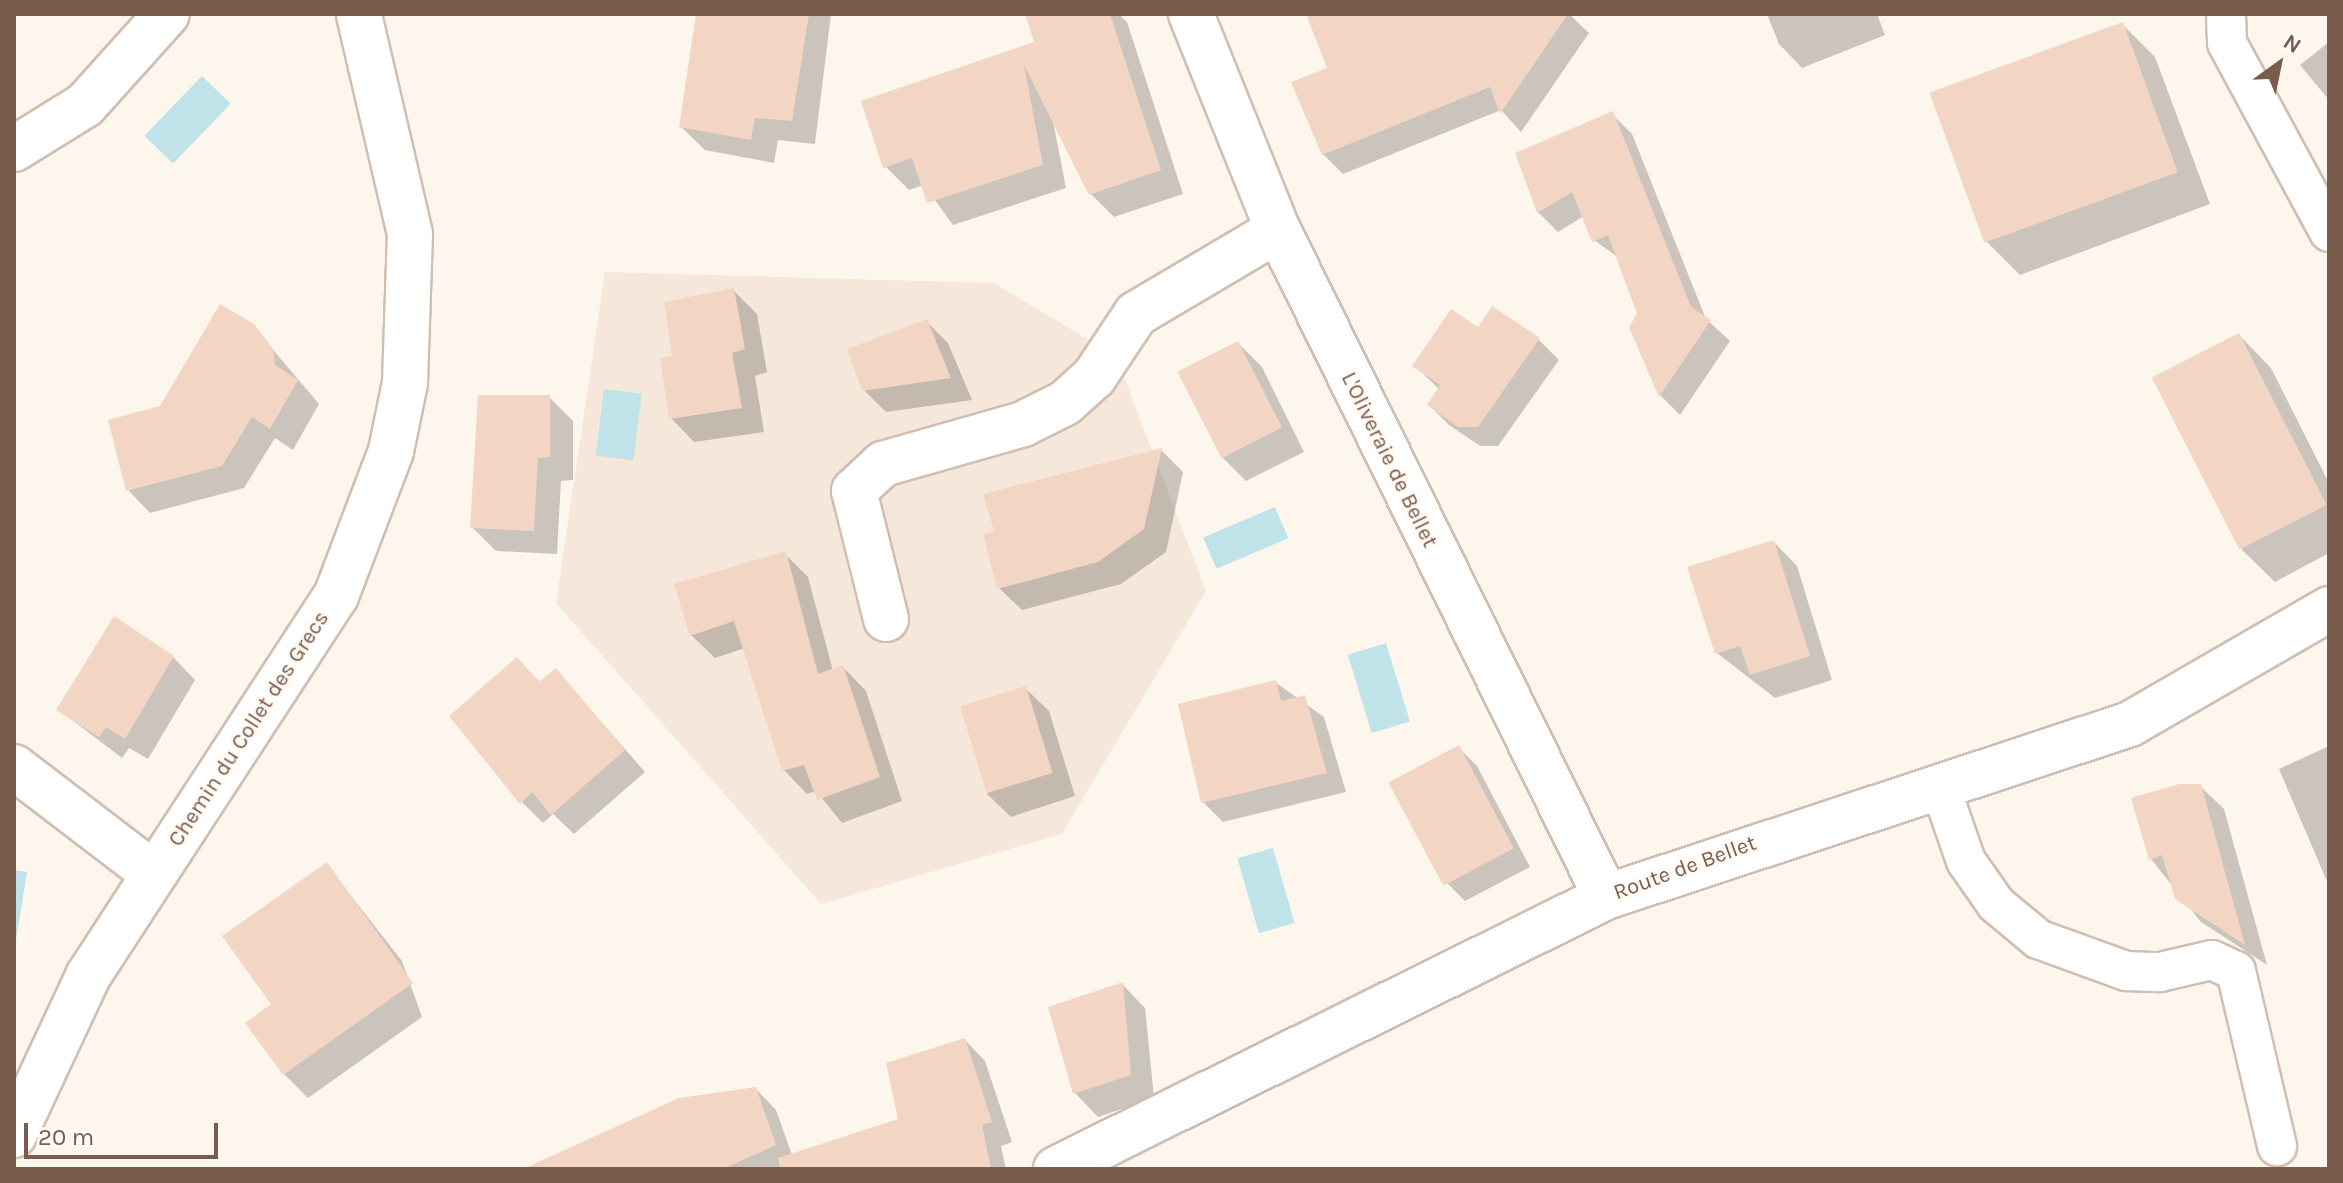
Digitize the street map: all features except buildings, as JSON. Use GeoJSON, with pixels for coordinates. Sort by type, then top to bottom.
{"type":"FeatureCollection","features":[{"type":"Feature","properties":{"kind":"street"},"geometry":{"type":"LineString","coordinates":[[14,149],[85,105],[167,14]]}},
{"type":"Feature","properties":{"kind":"street","name":"Chemin du Collet des Grecs"},"geometry":{"type":"LineString","coordinates":[[14,1135],[88,976],[336,596],[391,451],[405,383],[410,234],[359,14]]}},
{"type":"Feature","properties":{"kind":"street","name":"L'Oliveraie de Bellet"},"geometry":{"type":"LineString","coordinates":[[1191,14],[1278,230],[1606,897]]}},
{"type":"Feature","properties":{"kind":"street"},"geometry":{"type":"LineString","coordinates":[[886,619],[854,491],[883,464],[1023,424],[1065,403],[1094,377],[1136,314],[1278,230]]}},
{"type":"Feature","properties":{"kind":"street","name":"Route de Bellet"},"geometry":{"type":"LineString","coordinates":[[1056,1169],[1606,897],[2130,724],[2329,609]]}},
{"type":"Feature","properties":{"kind":"street"},"geometry":{"type":"LineString","coordinates":[[14,767],[154,874]]}},
{"type":"Feature","properties":{"kind":"lane"},"geometry":{"type":"LineString","coordinates":[[2226,14],[2227,43],[2329,232]]}},
{"type":"Feature","properties":{"kind":"lane"},"geometry":{"type":"LineString","coordinates":[[1940,786],[1966,861],[1996,904],[2038,939],[2126,971],[2212,960],[2236,971],[2277,1146]]}},
{"type":"Feature","properties":{"kind":"shaded area"},"geometry":{"type":"Polygon","coordinates":[[[605,272],[994,283],[1116,356],[1206,591],[1062,834],[821,904],[556,603],[605,272]]]}},
{"type":"Feature","properties":{"kind":"water"},"geometry":{"type":"Polygon","coordinates":[[[202,76],[231,104],[173,163],[144,136],[202,76]]]}},
{"type":"Feature","properties":{"kind":"water"},"geometry":{"type":"Polygon","coordinates":[[[604,389],[642,394],[634,460],[596,456],[604,389]]]}},
{"type":"Feature","properties":{"kind":"water"},"geometry":{"type":"Polygon","coordinates":[[[1275,507],[1288,538],[1216,569],[1203,537],[1275,507]]]}},
{"type":"Feature","properties":{"kind":"water"},"geometry":{"type":"Polygon","coordinates":[[[1386,643],[1410,721],[1372,733],[1348,655],[1386,643]]]}},
{"type":"Feature","properties":{"kind":"water"},"geometry":{"type":"Polygon","coordinates":[[[1273,848],[1294,923],[1259,933],[1237,858],[1273,848]]]}},
{"type":"Feature","properties":{"kind":"water"},"geometry":{"type":"Polygon","coordinates":[[[14,870],[27,872],[14,952],[14,870]]]}}]}
